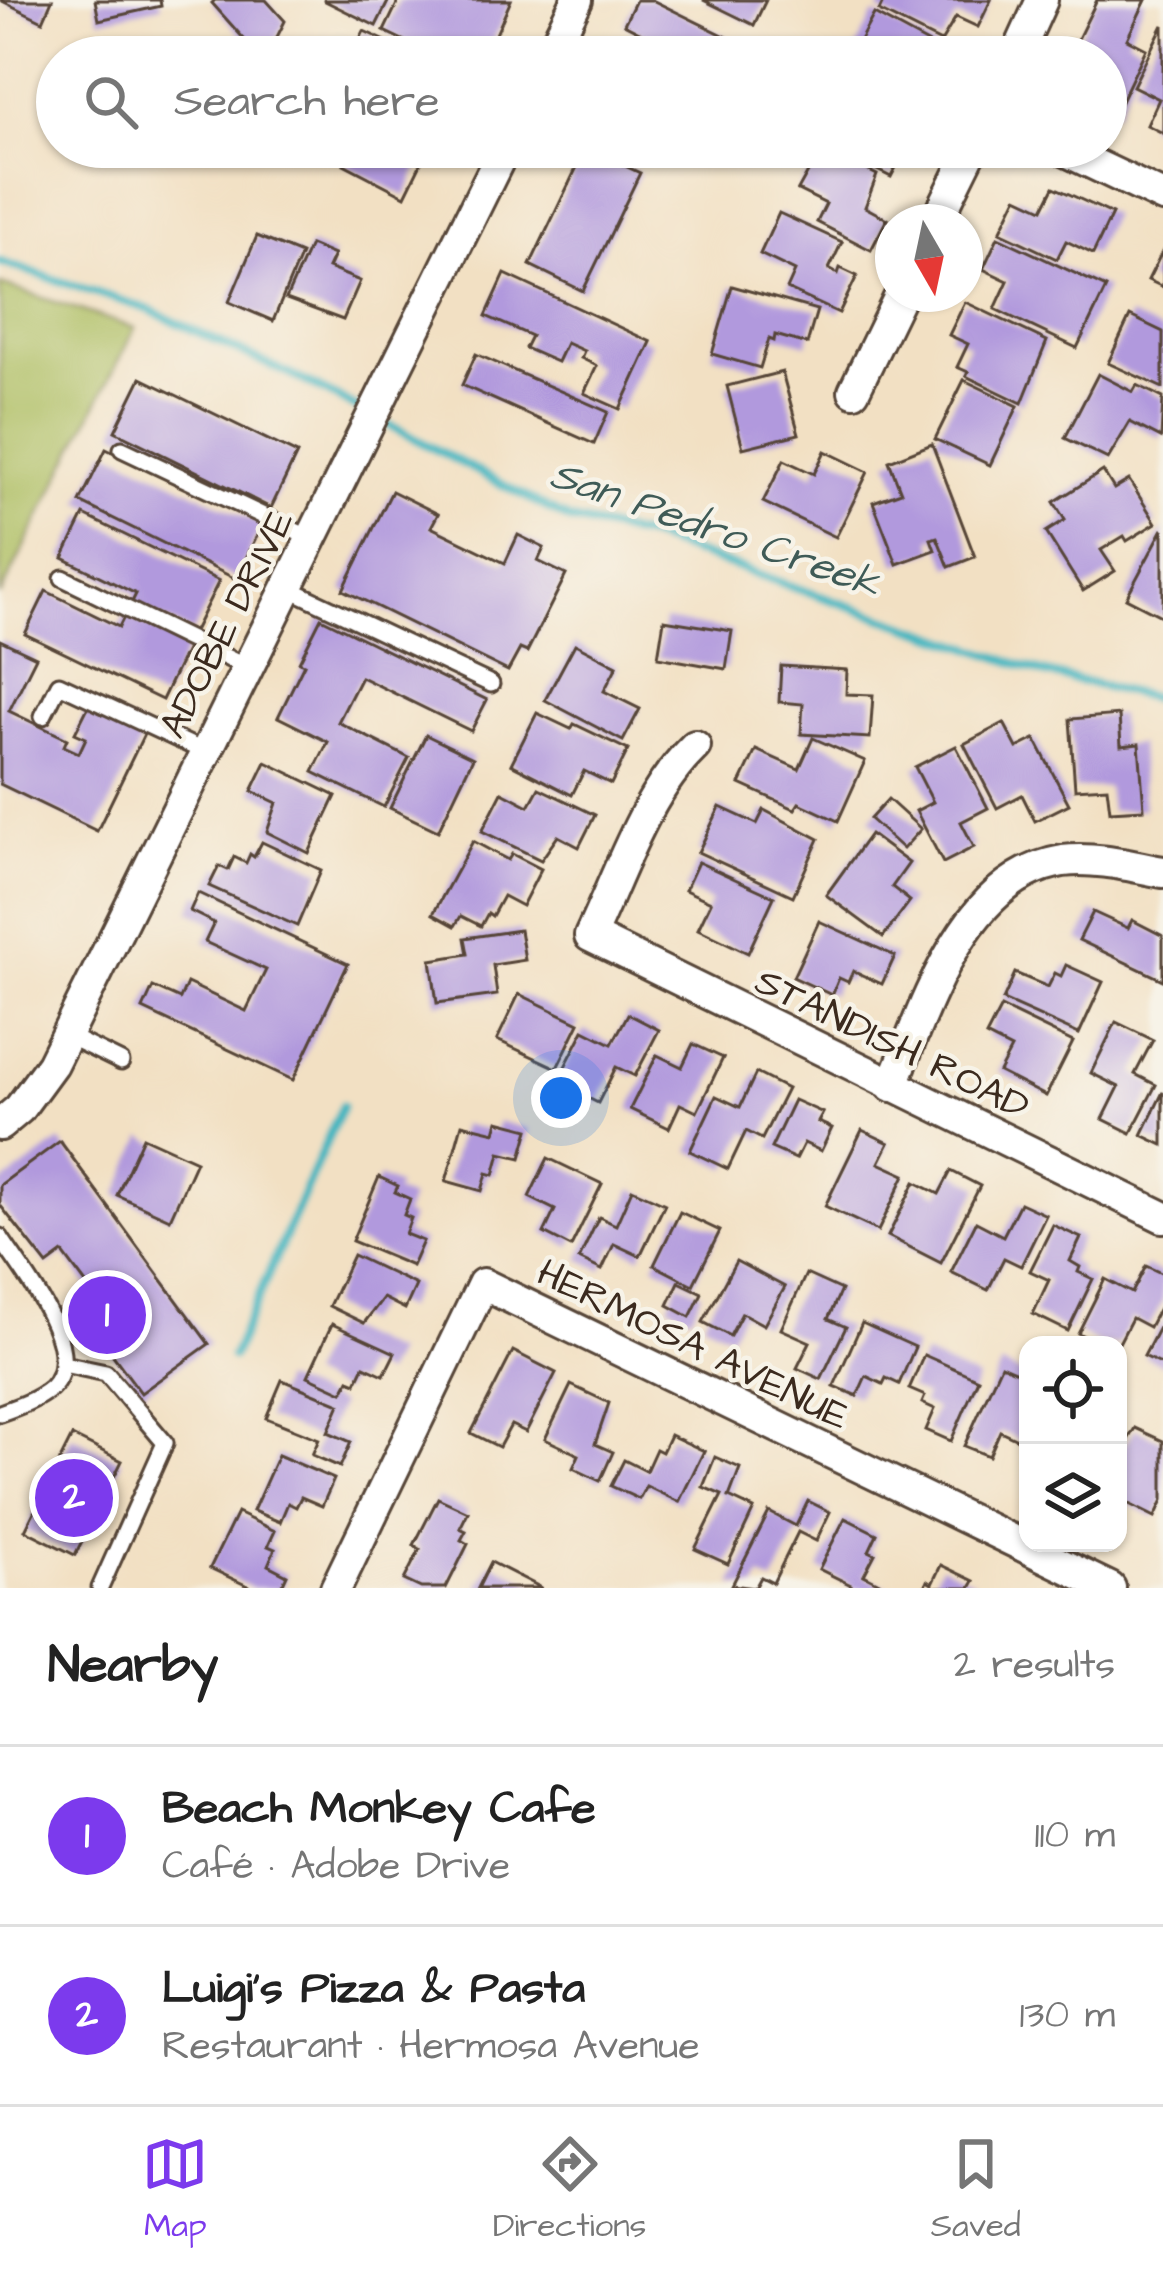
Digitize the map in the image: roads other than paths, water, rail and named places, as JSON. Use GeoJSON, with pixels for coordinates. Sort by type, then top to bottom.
{"type":"FeatureCollection","features":[{"type":"Feature","properties":{"kind":"street"},"geometry":{"type":"LineString","coordinates":[[1026,36],[1042,0]]}},
{"type":"Feature","properties":{"kind":"street"},"geometry":{"type":"LineString","coordinates":[[556,36],[567,3]]}},
{"type":"Feature","properties":{"kind":"street","name":"ADOBE DRIVE"},"geometry":{"type":"LineString","coordinates":[[0,1125],[19,1109],[52,1064],[495,168]]}},
{"type":"Feature","properties":{"kind":"street"},"geometry":{"type":"LineString","coordinates":[[945,204],[963,168]]}},
{"type":"Feature","properties":{"kind":"street"},"geometry":{"type":"LineString","coordinates":[[1102,168],[1163,197]]}},
{"type":"Feature","properties":{"kind":"street"},"geometry":{"type":"LineString","coordinates":[[854,392],[892,312]]}},
{"type":"Feature","properties":{"kind":"street","name":"STANDISH ROAD"},"geometry":{"type":"LineString","coordinates":[[694,746],[672,768],[658,792],[590,936],[1163,1216]]}},
{"type":"Feature","properties":{"kind":"street"},"geometry":{"type":"LineString","coordinates":[[892,1086],[947,958],[976,914],[1014,879],[1062,861],[1116,863],[1163,872]]}},
{"type":"Feature","properties":{"kind":"street","name":"HERMOSA AVENUE"},"geometry":{"type":"LineString","coordinates":[[336,1588],[483,1283],[1110,1588]]}},
{"type":"Feature","properties":{"kind":"lane"},"geometry":{"type":"LineString","coordinates":[[122,449],[312,539]]}},
{"type":"Feature","properties":{"kind":"lane"},"geometry":{"type":"LineString","coordinates":[[63,578],[246,667]]}},
{"type":"Feature","properties":{"kind":"lane"},"geometry":{"type":"LineString","coordinates":[[287,588],[491,684]]}},
{"type":"Feature","properties":{"kind":"lane"},"geometry":{"type":"LineString","coordinates":[[44,716],[59,684],[203,751]]}},
{"type":"Feature","properties":{"kind":"lane"},"geometry":{"type":"LineString","coordinates":[[65,1035],[121,1062]]}},
{"type":"Feature","properties":{"kind":"lane"},"geometry":{"type":"LineString","coordinates":[[0,1238],[60,1333],[63,1364],[53,1386],[0,1414]]}},
{"type":"Feature","properties":{"kind":"lane"},"geometry":{"type":"LineString","coordinates":[[63,1364],[106,1373],[165,1443],[100,1588]]}},
{"type":"Feature","properties":{"kind":"waterway","name":"San Pedro Creek"},"geometry":{"type":"LineString","coordinates":[[0,262],[147,309],[311,384],[570,520],[648,537],[1044,673],[1163,700]]}},
{"type":"Feature","properties":{"kind":"waterway"},"geometry":{"type":"LineString","coordinates":[[232,1357],[342,1106]]}},
{"type":"Feature","properties":{"kind":"place","name":"Beach Monkey Cafe"},"geometry":{"type":"Point","coordinates":[107,1315]}},
{"type":"Feature","properties":{"kind":"place","name":"Luigi's Pizza & Pasta"},"geometry":{"type":"Point","coordinates":[74,1498]}}]}
